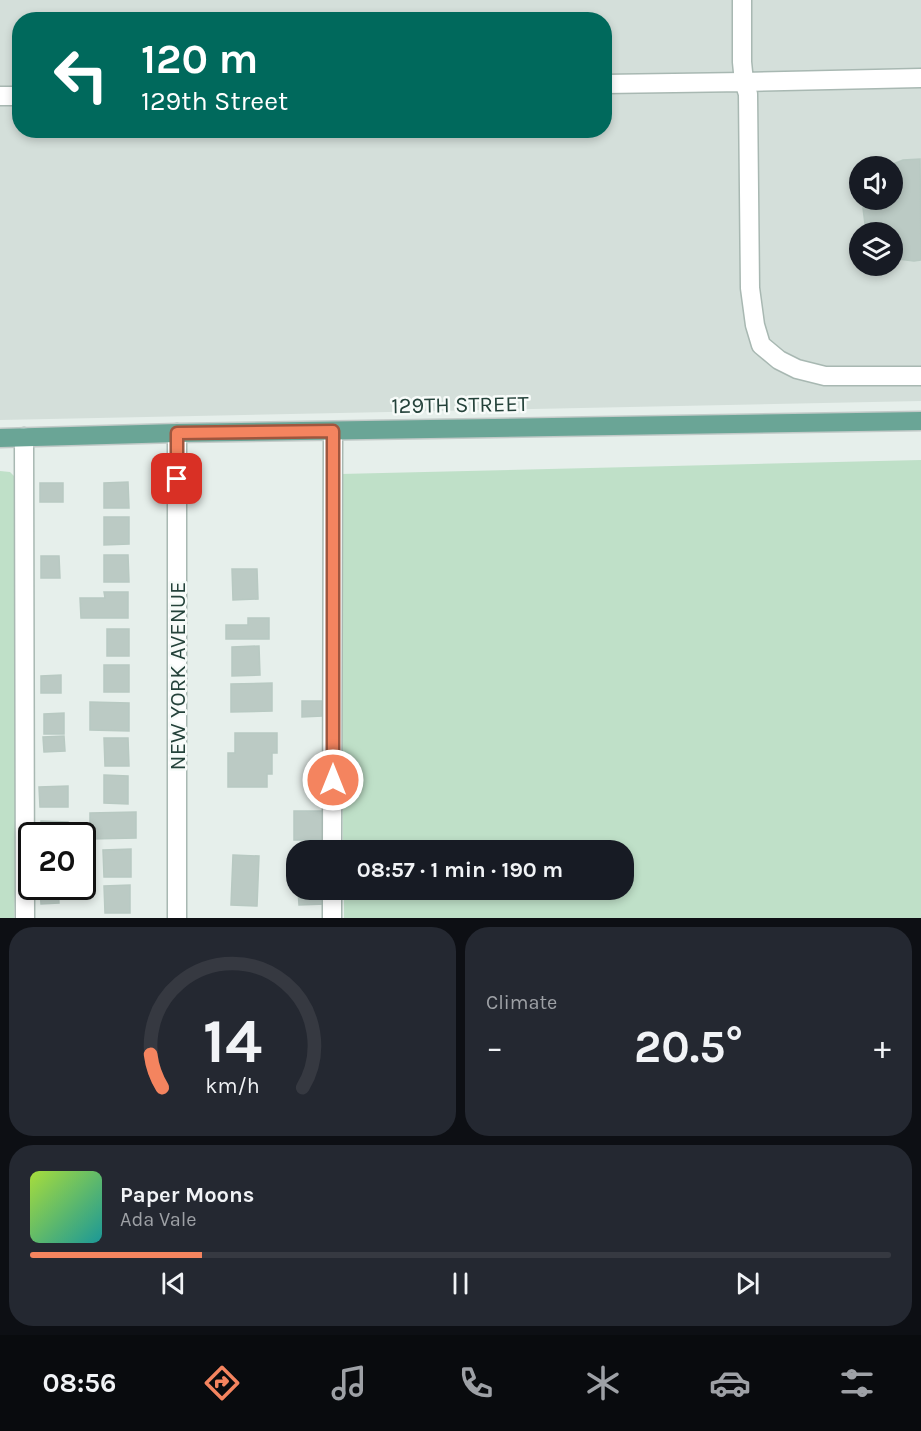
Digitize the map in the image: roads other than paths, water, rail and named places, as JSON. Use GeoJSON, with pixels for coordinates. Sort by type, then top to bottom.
{"type":"FeatureCollection","features":[{"type":"Feature","properties":{"kind":"main road","name":"129TH STREET"},"geometry":{"type":"LineString","coordinates":[[0,438],[921,421]]}},
{"type":"Feature","properties":{"kind":"street"},"geometry":{"type":"LineString","coordinates":[[742,0],[742,62],[748,94],[750,288],[755,325],[761,345],[779,360],[797,369],[825,376],[921,376]]}},
{"type":"Feature","properties":{"kind":"street"},"geometry":{"type":"LineString","coordinates":[[612,84],[921,78]]}},
{"type":"Feature","properties":{"kind":"street"},"geometry":{"type":"LineString","coordinates":[[332,840],[333,431]]}},
{"type":"Feature","properties":{"kind":"street","name":"NEW YORK AVENUE"},"geometry":{"type":"LineString","coordinates":[[177,433],[177,918]]}},
{"type":"Feature","properties":{"kind":"street"},"geometry":{"type":"LineString","coordinates":[[24,437],[25,918]]}},
{"type":"Feature","properties":{"kind":"street"},"geometry":{"type":"LineString","coordinates":[[332,900],[332,918]]}}]}
